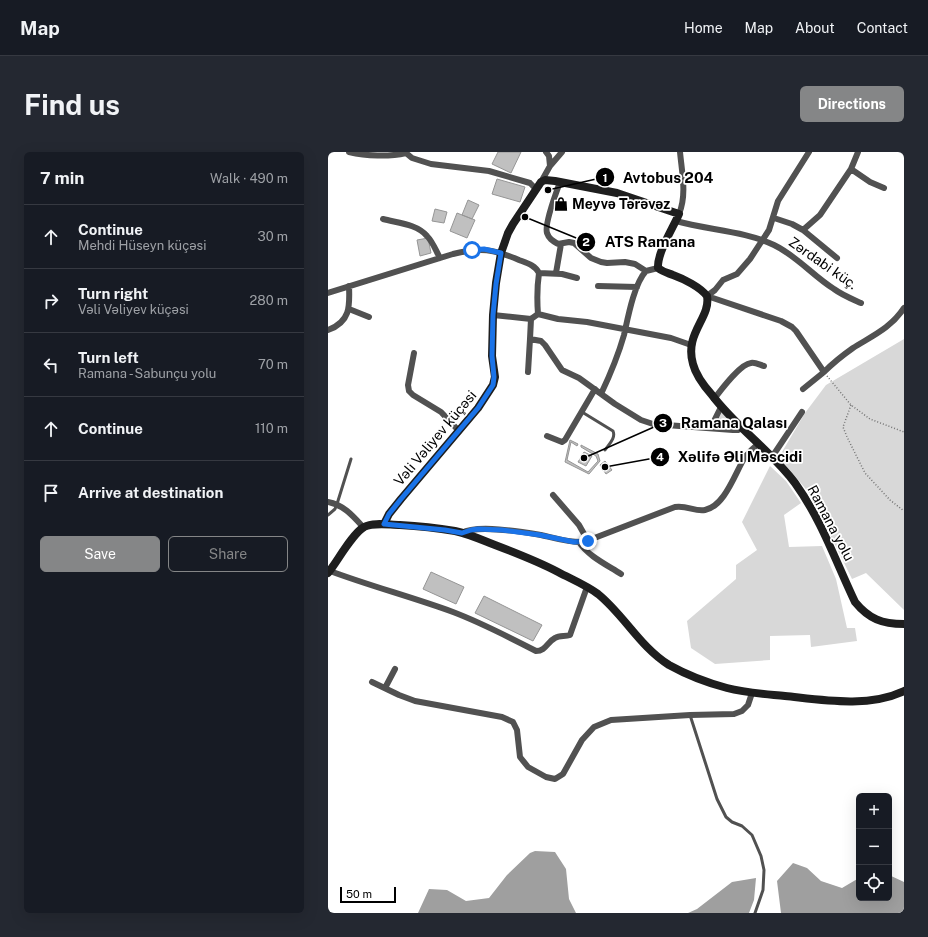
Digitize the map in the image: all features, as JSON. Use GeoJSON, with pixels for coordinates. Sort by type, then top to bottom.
{"type":"FeatureCollection","features":[{"type":"Feature","properties":{"kind":"street"},"geometry":{"type":"LineString","coordinates":[[349,152],[379,156],[406,152],[412,158],[431,164],[489,172],[538,186],[550,166],[562,152]]}},
{"type":"Feature","properties":{"kind":"street"},"geometry":{"type":"LineString","coordinates":[[546,152],[549,156],[550,166]]}},
{"type":"Feature","properties":{"kind":"street"},"geometry":{"type":"LineString","coordinates":[[658,268],[658,261],[661,253],[683,205],[684,194],[680,152]]}},
{"type":"Feature","properties":{"kind":"street"},"geometry":{"type":"LineString","coordinates":[[707,296],[715,290],[723,280],[736,274],[750,259],[763,241],[774,218],[778,202],[810,152]]}},
{"type":"Feature","properties":{"kind":"street"},"geometry":{"type":"LineString","coordinates":[[802,230],[820,215],[851,169],[858,152]]}},
{"type":"Feature","properties":{"kind":"street"},"geometry":{"type":"LineString","coordinates":[[851,169],[870,182],[884,188]]}},
{"type":"Feature","properties":{"kind":"street","name":"Zərdabi küç."},"geometry":{"type":"LineString","coordinates":[[538,186],[550,180],[617,193],[697,227],[763,241],[786,252],[833,288],[861,303]]}},
{"type":"Feature","properties":{"kind":"street"},"geometry":{"type":"LineString","coordinates":[[560,182],[546,226],[549,238],[558,244],[565,242],[574,243],[591,258],[601,262],[625,262],[635,264],[646,271]]}},
{"type":"Feature","properties":{"kind":"street","name":"Vəli Vəliyev küçəsi"},"geometry":{"type":"LineString","coordinates":[[384,524],[389,514],[401,499],[478,408],[493,385],[493,315],[501,253],[513,224],[538,186]]}},
{"type":"Feature","properties":{"kind":"street"},"geometry":{"type":"LineString","coordinates":[[774,218],[792,224],[802,230],[837,258]]}},
{"type":"Feature","properties":{"kind":"street"},"geometry":{"type":"LineString","coordinates":[[383,219],[409,225],[421,230],[428,236],[440,258]]}},
{"type":"Feature","properties":{"kind":"street"},"geometry":{"type":"LineString","coordinates":[[556,273],[561,244]]}},
{"type":"Feature","properties":{"kind":"street"},"geometry":{"type":"LineString","coordinates":[[328,293],[440,258],[472,250],[484,249],[501,253],[533,265],[539,273],[537,296],[538,314]]}},
{"type":"Feature","properties":{"kind":"street"},"geometry":{"type":"LineString","coordinates":[[601,394],[615,361],[641,276],[646,271],[658,268],[695,286],[707,296],[787,324],[796,331],[824,372]]}},
{"type":"Feature","properties":{"kind":"street"},"geometry":{"type":"LineString","coordinates":[[539,273],[556,273],[578,278]]}},
{"type":"Feature","properties":{"kind":"street"},"geometry":{"type":"LineString","coordinates":[[328,330],[338,327],[349,309],[349,286]]}},
{"type":"Feature","properties":{"kind":"street"},"geometry":{"type":"LineString","coordinates":[[598,286],[637,287]]}},
{"type":"Feature","properties":{"kind":"street","name":"Ramana yolu"},"geometry":{"type":"LineString","coordinates":[[707,296],[707,307],[695,331],[691,346],[691,356],[696,372],[721,407],[794,482],[823,530],[852,595],[860,608],[868,615],[883,622],[904,624]]}},
{"type":"Feature","properties":{"kind":"street"},"geometry":{"type":"LineString","coordinates":[[803,389],[853,348],[886,328],[894,321],[904,308]]}},
{"type":"Feature","properties":{"kind":"street"},"geometry":{"type":"LineString","coordinates":[[349,309],[369,317]]}},
{"type":"Feature","properties":{"kind":"street"},"geometry":{"type":"LineString","coordinates":[[493,315],[531,319],[538,314],[563,320],[587,322],[671,338],[691,346]]}},
{"type":"Feature","properties":{"kind":"street"},"geometry":{"type":"LineString","coordinates":[[528,372],[531,319]]}},
{"type":"Feature","properties":{"kind":"street"},"geometry":{"type":"LineString","coordinates":[[530,339],[541,341],[545,344],[562,370],[579,378],[615,404],[646,422],[653,424],[738,430],[742,428]]}},
{"type":"Feature","properties":{"kind":"street"},"geometry":{"type":"LineString","coordinates":[[414,353],[408,385],[409,390],[413,395],[441,412],[459,431]]}},
{"type":"Feature","properties":{"kind":"street"},"geometry":{"type":"LineString","coordinates":[[714,398],[735,374],[746,365],[751,363],[764,366]]}},
{"type":"Feature","properties":{"kind":"street"},"geometry":{"type":"LineString","coordinates":[[546,436],[562,442],[595,389]]}},
{"type":"Feature","properties":{"kind":"street"},"geometry":{"type":"LineString","coordinates":[[711,427],[721,407]]}},
{"type":"Feature","properties":{"kind":"street"},"geometry":{"type":"LineString","coordinates":[[772,458],[802,412]]}},
{"type":"Feature","properties":{"kind":"street"},"geometry":{"type":"LineString","coordinates":[[462,533],[478,529],[502,530],[579,542],[588,541],[675,507],[683,506],[699,511],[712,508],[719,502],[745,458],[758,444]]}},
{"type":"Feature","properties":{"kind":"street"},"geometry":{"type":"LineString","coordinates":[[553,495],[579,526],[588,541]]}},
{"type":"Feature","properties":{"kind":"street"},"geometry":{"type":"LineString","coordinates":[[328,502],[345,508],[364,528]]}},
{"type":"Feature","properties":{"kind":"street"},"geometry":{"type":"LineString","coordinates":[[587,587],[570,635],[557,636],[552,639],[542,650],[536,651],[495,629],[452,612],[329,572],[353,539],[364,528],[384,524],[462,533],[531,559],[587,587],[607,602],[647,647],[670,665],[714,684],[752,693],[858,701],[879,699],[904,691]]}},
{"type":"Feature","properties":{"kind":"street"},"geometry":{"type":"LineString","coordinates":[[579,542],[589,553],[621,574]]}},
{"type":"Feature","properties":{"kind":"street"},"geometry":{"type":"LineString","coordinates":[[385,688],[395,669]]}},
{"type":"Feature","properties":{"kind":"street"},"geometry":{"type":"LineString","coordinates":[[372,682],[415,701],[502,718],[513,722],[518,730],[520,757],[528,767],[546,777],[555,779],[564,774],[582,740],[594,727],[611,720],[734,714],[748,705],[752,693]]}},
{"type":"Feature","properties":{"kind":"lane"},"geometry":{"type":"LineString","coordinates":[[582,412],[613,431],[613,438],[605,450]]}},
{"type":"Feature","properties":{"kind":"lane"},"geometry":{"type":"LineString","coordinates":[[328,515],[335,509],[351,459]]}},
{"type":"Feature","properties":{"kind":"lane"},"geometry":{"type":"LineString","coordinates":[[690,715],[717,798],[726,817],[732,822],[742,826],[752,835],[761,856],[764,870],[763,890],[756,913]]}},
{"type":"Feature","properties":{"kind":"path"},"geometry":{"type":"LineString","coordinates":[[824,372],[851,404],[870,419],[904,432]]}},
{"type":"Feature","properties":{"kind":"path"},"geometry":{"type":"LineString","coordinates":[[851,404],[843,427],[847,437],[865,473],[890,500],[904,511]]}},
{"type":"Feature","properties":{"kind":"shaded area"},"geometry":{"type":"Polygon","coordinates":[[[904,339],[904,610],[866,573],[852,579],[810,494],[779,457],[805,413],[826,385],[904,339]]]}},
{"type":"Feature","properties":{"kind":"shaded area"},"geometry":{"type":"Polygon","coordinates":[[[722,412],[734,425],[733,427],[715,425],[722,412]]]}},
{"type":"Feature","properties":{"kind":"shaded area"},"geometry":{"type":"Polygon","coordinates":[[[770,466],[786,481],[801,503],[784,515],[789,547],[822,546],[836,579],[847,628],[855,628],[857,641],[811,647],[810,635],[770,636],[770,660],[715,664],[691,648],[687,621],[736,579],[736,565],[757,550],[742,522],[770,466]]]}},
{"type":"Feature","properties":{"kind":"shaded area"},"geometry":{"type":"Polygon","coordinates":[[[535,851],[555,852],[566,869],[569,899],[576,913],[418,913],[429,889],[447,890],[466,901],[489,898],[507,875],[530,853],[535,851]]]}},
{"type":"Feature","properties":{"kind":"shaded area"},"geometry":{"type":"Polygon","coordinates":[[[793,863],[807,868],[821,881],[842,888],[856,880],[856,901],[892,901],[892,876],[904,882],[904,913],[781,913],[777,881],[793,863]]]}},
{"type":"Feature","properties":{"kind":"shaded area"},"geometry":{"type":"Polygon","coordinates":[[[756,878],[754,900],[749,913],[688,913],[697,909],[732,882],[756,878]]]}},
{"type":"Feature","properties":{"kind":"building"},"geometry":{"type":"Polygon","coordinates":[[[498,152],[521,152],[511,173],[492,164],[498,152]]]}},
{"type":"Feature","properties":{"kind":"building"},"geometry":{"type":"Polygon","coordinates":[[[497,179],[525,187],[520,202],[492,194],[497,179]]]}},
{"type":"Feature","properties":{"kind":"building"},"geometry":{"type":"Polygon","coordinates":[[[468,200],[479,205],[472,219],[462,215],[468,200]]]}},
{"type":"Feature","properties":{"kind":"building"},"geometry":{"type":"Polygon","coordinates":[[[435,209],[447,212],[444,223],[432,221],[435,209]]]}},
{"type":"Feature","properties":{"kind":"building"},"geometry":{"type":"Polygon","coordinates":[[[457,213],[475,220],[467,238],[450,231],[457,213]]]}},
{"type":"Feature","properties":{"kind":"building"},"geometry":{"type":"Polygon","coordinates":[[[428,238],[431,253],[420,256],[417,240],[428,238]]]}},
{"type":"Feature","properties":{"kind":"building"},"geometry":{"type":"Polygon","coordinates":[[[570,440],[578,444],[577,446],[571,442],[567,460],[588,472],[598,461],[596,456],[581,447],[581,445],[598,454],[600,461],[589,474],[565,462],[570,440]]]}},
{"type":"Feature","properties":{"kind":"building"},"geometry":{"type":"Polygon","coordinates":[[[584,452],[592,456],[586,466],[578,462],[584,452]]]}},
{"type":"Feature","properties":{"kind":"building"},"geometry":{"type":"Polygon","coordinates":[[[605,461],[612,470],[606,474],[600,465],[605,461]]]}},
{"type":"Feature","properties":{"kind":"building"},"geometry":{"type":"Polygon","coordinates":[[[431,572],[464,587],[456,604],[423,589],[431,572]]]}},
{"type":"Feature","properties":{"kind":"building"},"geometry":{"type":"Polygon","coordinates":[[[484,596],[542,625],[533,641],[475,613],[484,596]]]}},
{"type":"Feature","properties":{"kind":"place","name":"Avtobus 204"},"geometry":{"type":"Point","coordinates":[548,190]}},
{"type":"Feature","properties":{"kind":"place","name":"Meyvə Tərəvəz"},"geometry":{"type":"Point","coordinates":[561,204]}},
{"type":"Feature","properties":{"kind":"place","name":"ATS Ramana"},"geometry":{"type":"Point","coordinates":[525,217]}},
{"type":"Feature","properties":{"kind":"place","name":"Ramana Qalası"},"geometry":{"type":"Point","coordinates":[584,458]}},
{"type":"Feature","properties":{"kind":"place","name":"Xəlifə Əli Məscidi"},"geometry":{"type":"Point","coordinates":[605,467]}},
{"type":"Feature","properties":{"kind":"route"},"geometry":{"type":"LineString","coordinates":[[472,250],[484,249],[501,253],[493,315],[493,385],[478,408],[401,499],[389,514],[384,524],[462,533],[478,529],[502,530],[540,535],[574,542],[588,541]]}}]}
